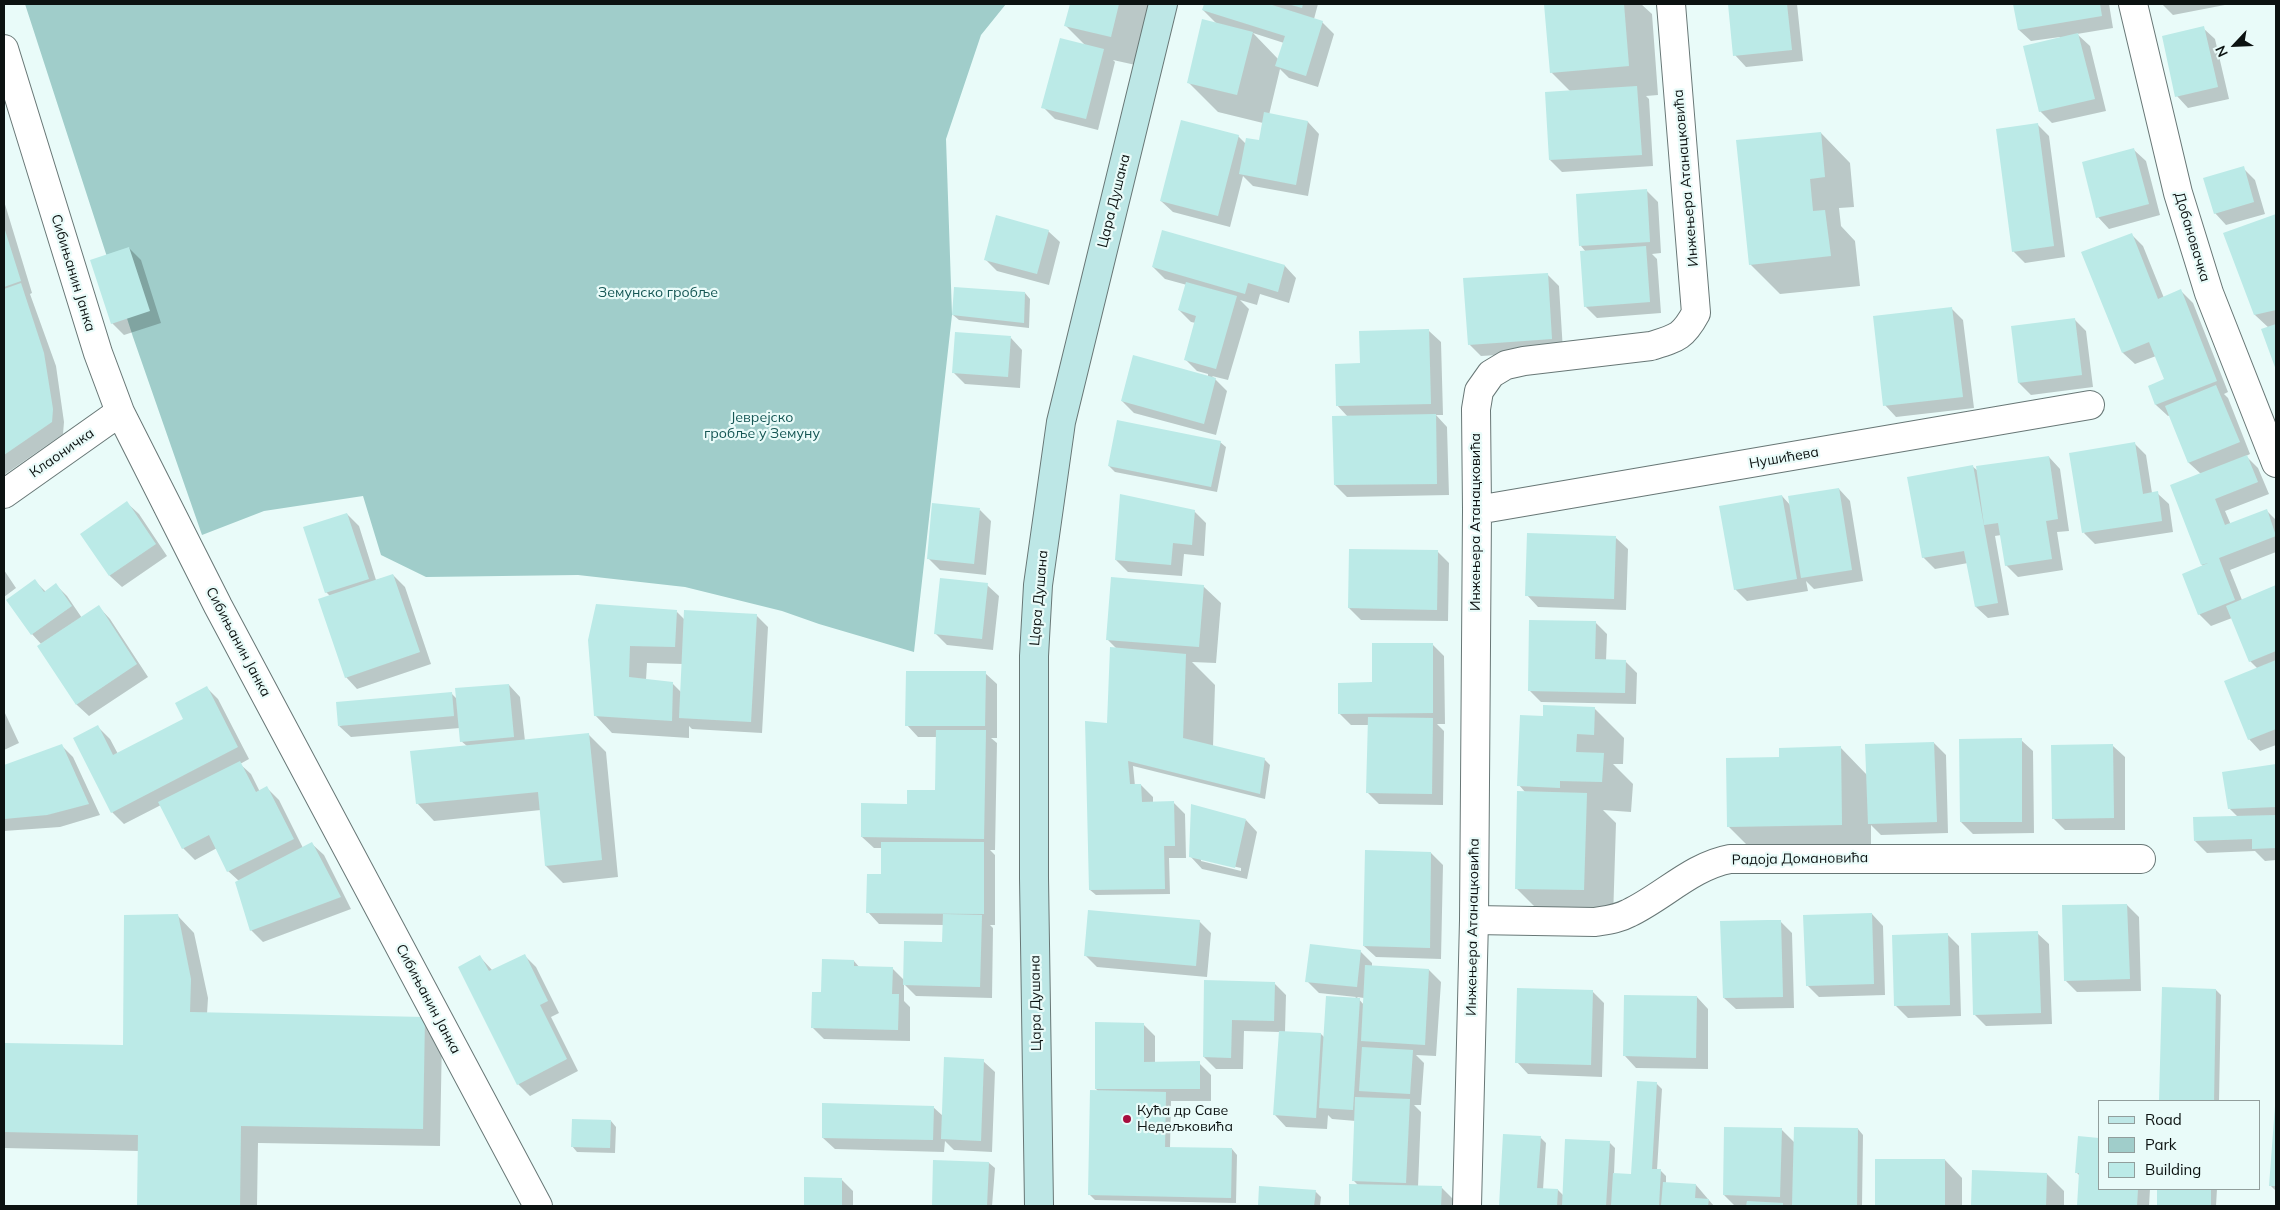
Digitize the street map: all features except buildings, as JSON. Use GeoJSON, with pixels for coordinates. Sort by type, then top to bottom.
{"type":"FeatureCollection","features":[{"type":"Feature","properties":{"kind":"main road","name":"Цара Душана"},"geometry":{"type":"LineString","coordinates":[[1039,1206],[1034,878],[1034,656],[1038,585],[1061,422],[1163,4]]}},
{"type":"Feature","properties":{"kind":"street","name":"Инжењера Атанацковића"},"geometry":{"type":"LineString","coordinates":[[1467,1206],[1474,920],[1476,409],[1479,391],[1491,374],[1506,366],[1524,361],[1651,346],[1671,340],[1686,331],[1696,313],[1671,4]]}},
{"type":"Feature","properties":{"kind":"street","name":"Добановачка"},"geometry":{"type":"LineString","coordinates":[[2133,4],[2171,165],[2206,284],[2276,463]]}},
{"type":"Feature","properties":{"kind":"street","name":"Сибињанин Јанка"},"geometry":{"type":"LineString","coordinates":[[4,49],[98,352],[120,412],[218,606],[538,1206]]}},
{"type":"Feature","properties":{"kind":"street","name":"Нушићева"},"geometry":{"type":"LineString","coordinates":[[1477,510],[2090,405]]}},
{"type":"Feature","properties":{"kind":"street","name":"Клаоничка"},"geometry":{"type":"LineString","coordinates":[[4,494],[120,412]]}},
{"type":"Feature","properties":{"kind":"street","name":"Радоја Домановића"},"geometry":{"type":"LineString","coordinates":[[1474,920],[1595,922],[1614,919],[1648,903],[1706,867],[1730,859],[2141,859]]}},
{"type":"Feature","properties":{"kind":"green space","name":"Земунско гробље"},"geometry":{"type":"Polygon","coordinates":[[[25,4],[1006,4],[981,35],[946,139],[952,315],[914,652],[782,611],[685,587],[578,575],[426,577],[381,555],[363,496],[264,511],[202,535],[133,337],[25,4]]]}},
{"type":"Feature","properties":{"kind":"place","name":"Кућа др Саве Недељковића"},"geometry":{"type":"Point","coordinates":[1127,1119]}},
{"type":"Feature","properties":{"kind":"park label","name":"Јеврејско гробље у Земуну"},"geometry":{"type":"Point","coordinates":[762,426]}}]}
